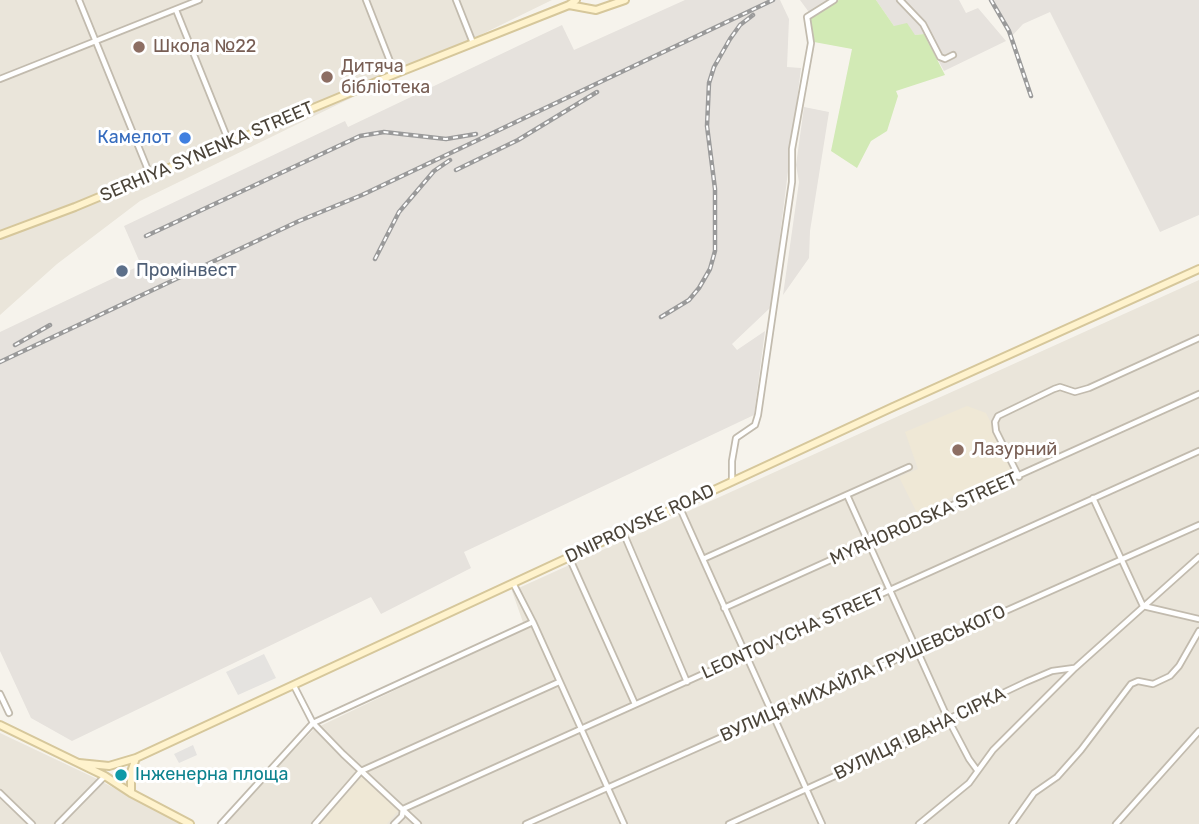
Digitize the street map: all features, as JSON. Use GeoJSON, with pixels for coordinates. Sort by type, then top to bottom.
{"type":"FeatureCollection","features":[{"type":"Feature","properties":{"kind":"street"},"geometry":{"type":"LineString","coordinates":[[79,0],[150,175]]}},
{"type":"Feature","properties":{"kind":"street"},"geometry":{"type":"LineString","coordinates":[[0,79],[199,0]]}},
{"type":"Feature","properties":{"kind":"street"},"geometry":{"type":"LineString","coordinates":[[366,0],[396,74]]}},
{"type":"Feature","properties":{"kind":"street"},"geometry":{"type":"LineString","coordinates":[[456,0],[473,43]]}},
{"type":"Feature","properties":{"kind":"street","name":"SERHIYA SYNENKA STREET"},"geometry":{"type":"LineString","coordinates":[[0,236],[576,0]]}},
{"type":"Feature","properties":{"kind":"street","name":"SERHIYA SYNENKA STREET"},"geometry":{"type":"LineString","coordinates":[[569,5],[596,10],[625,0]]}},
{"type":"Feature","properties":{"kind":"street"},"geometry":{"type":"LineString","coordinates":[[732,481],[736,438],[755,425],[758,415],[792,182],[792,149],[811,43],[807,17],[834,0]]}},
{"type":"Feature","properties":{"kind":"street"},"geometry":{"type":"LineString","coordinates":[[900,0],[923,24],[940,57],[945,59],[953,55]]}},
{"type":"Feature","properties":{"kind":"street"},"geometry":{"type":"LineString","coordinates":[[176,10],[229,142]]}},
{"type":"Feature","properties":{"kind":"street","name":"DNIPROVSKE ROAD"},"geometry":{"type":"LineString","coordinates":[[79,763],[109,766],[136,758],[732,481],[1199,269]]}},
{"type":"Feature","properties":{"kind":"street"},"geometry":{"type":"LineString","coordinates":[[1019,477],[996,431],[995,420],[1054,389],[1060,387],[1075,392],[1089,388],[1199,338]]}},
{"type":"Feature","properties":{"kind":"street","name":"MYRHORODSKA STREET"},"geometry":{"type":"LineString","coordinates":[[724,608],[1199,394]]}},
{"type":"Feature","properties":{"kind":"street","name":"LEONTOVYCHA STREET"},"geometry":{"type":"LineString","coordinates":[[403,810],[1199,451]]}},
{"type":"Feature","properties":{"kind":"street"},"geometry":{"type":"LineString","coordinates":[[703,559],[909,467]]}},
{"type":"Feature","properties":{"kind":"street"},"geometry":{"type":"LineString","coordinates":[[847,495],[948,719],[977,770]]}},
{"type":"Feature","properties":{"kind":"street"},"geometry":{"type":"LineString","coordinates":[[1093,498],[1143,606]]}},
{"type":"Feature","properties":{"kind":"street"},"geometry":{"type":"LineString","coordinates":[[679,506],[822,824]]}},
{"type":"Feature","properties":{"kind":"street","name":"ВУЛИЦЯ МИХАЙЛА ГРУШЕВСЬКОГО"},"geometry":{"type":"LineString","coordinates":[[526,824],[1199,525]]}},
{"type":"Feature","properties":{"kind":"street"},"geometry":{"type":"LineString","coordinates":[[623,532],[687,682]]}},
{"type":"Feature","properties":{"kind":"street"},"geometry":{"type":"LineString","coordinates":[[569,557],[635,704]]}},
{"type":"Feature","properties":{"kind":"street"},"geometry":{"type":"LineString","coordinates":[[919,824],[969,783],[993,750],[1075,668],[1199,557]]}},
{"type":"Feature","properties":{"kind":"street"},"geometry":{"type":"LineString","coordinates":[[513,583],[624,824]]}},
{"type":"Feature","properties":{"kind":"street"},"geometry":{"type":"LineString","coordinates":[[1143,606],[1199,619]]}},
{"type":"Feature","properties":{"kind":"street"},"geometry":{"type":"LineString","coordinates":[[220,824],[313,723],[533,622]]}},
{"type":"Feature","properties":{"kind":"street"},"geometry":{"type":"LineString","coordinates":[[1012,824],[1034,793],[1057,777],[1082,750],[1131,684],[1138,681],[1153,684],[1170,676],[1179,666],[1199,631]]}},
{"type":"Feature","properties":{"kind":"street","name":"ВУЛИЦЯ ІВАНА СІРКА"},"geometry":{"type":"LineString","coordinates":[[729,824],[932,732],[948,719],[1052,671],[1075,668]]}},
{"type":"Feature","properties":{"kind":"street"},"geometry":{"type":"LineString","coordinates":[[315,824],[362,771],[559,682]]}},
{"type":"Feature","properties":{"kind":"street"},"geometry":{"type":"LineString","coordinates":[[294,686],[313,723],[418,824]]}},
{"type":"Feature","properties":{"kind":"street"},"geometry":{"type":"LineString","coordinates":[[0,694],[9,713]]}},
{"type":"Feature","properties":{"kind":"street"},"geometry":{"type":"LineString","coordinates":[[0,725],[105,776],[190,824]]}},
{"type":"Feature","properties":{"kind":"street"},"geometry":{"type":"LineString","coordinates":[[1116,824],[1199,731]]}},
{"type":"Feature","properties":{"kind":"street"},"geometry":{"type":"LineString","coordinates":[[131,793],[131,772],[136,758]]}},
{"type":"Feature","properties":{"kind":"street"},"geometry":{"type":"LineString","coordinates":[[58,824],[105,776]]}},
{"type":"Feature","properties":{"kind":"street"},"geometry":{"type":"LineString","coordinates":[[1,796],[32,824]]}},
{"type":"Feature","properties":{"kind":"street"},"geometry":{"type":"LineString","coordinates":[[394,824],[402,816],[403,810]]}},
{"type":"Feature","properties":{"kind":"street"},"geometry":{"type":"LineString","coordinates":[[747,816],[751,824]]}},
{"type":"Feature","properties":{"kind":"shaded area"},"geometry":{"type":"Polygon","coordinates":[[[0,0],[552,0],[140,201],[57,264],[0,315],[0,0]]]}},
{"type":"Feature","properties":{"kind":"shaded area"},"geometry":{"type":"Polygon","coordinates":[[[685,0],[780,0],[789,19],[787,67],[801,68],[771,307],[732,344],[737,350],[765,331],[754,415],[464,552],[471,568],[381,614],[371,597],[72,741],[31,718],[0,651],[0,332],[141,265],[124,226],[345,121],[348,127],[562,25],[574,50],[685,0]]]}},
{"type":"Feature","properties":{"kind":"shaded area"},"geometry":{"type":"Polygon","coordinates":[[[800,0],[839,0],[811,15],[800,0]]]}},
{"type":"Feature","properties":{"kind":"shaded area"},"geometry":{"type":"Polygon","coordinates":[[[876,0],[959,0],[966,13],[978,8],[1006,41],[944,71],[924,34],[915,35],[894,26],[876,0]]]}},
{"type":"Feature","properties":{"kind":"shaded area"},"geometry":{"type":"Polygon","coordinates":[[[989,0],[1199,0],[1199,215],[1160,232],[1050,12],[1023,24],[1011,37],[989,0]]]}},
{"type":"Feature","properties":{"kind":"shaded area"},"geometry":{"type":"Polygon","coordinates":[[[804,107],[829,112],[810,231],[809,258],[783,295],[799,182],[796,165],[804,107]]]}},
{"type":"Feature","properties":{"kind":"shaded area"},"geometry":{"type":"Polygon","coordinates":[[[1199,280],[1199,824],[223,824],[314,729],[525,628],[512,591],[1199,280]]]}},
{"type":"Feature","properties":{"kind":"shaded area","name":"Лазурний"},"geometry":{"type":"Polygon","coordinates":[[[967,406],[986,413],[1014,469],[917,513],[899,477],[918,469],[905,432],[967,406]]]}},
{"type":"Feature","properties":{"kind":"shaded area"},"geometry":{"type":"Polygon","coordinates":[[[264,654],[276,678],[238,695],[226,672],[264,654]]]}},
{"type":"Feature","properties":{"kind":"shaded area"},"geometry":{"type":"Polygon","coordinates":[[[0,733],[95,778],[182,824],[0,824],[0,733]]]}},
{"type":"Feature","properties":{"kind":"shaded area"},"geometry":{"type":"Polygon","coordinates":[[[193,745],[197,755],[179,763],[174,754],[193,745]]]}},
{"type":"Feature","properties":{"kind":"shaded area"},"geometry":{"type":"Polygon","coordinates":[[[363,776],[400,809],[387,824],[319,824],[363,776]]]}},
{"type":"Feature","properties":{"kind":"green space"},"geometry":{"type":"Polygon","coordinates":[[[839,0],[876,0],[894,26],[907,23],[915,35],[924,34],[945,75],[896,91],[898,96],[887,131],[871,141],[857,168],[831,151],[852,49],[814,42],[809,21],[811,15],[839,0]]]}},
{"type":"Feature","properties":{"kind":"railway"},"geometry":{"type":"LineString","coordinates":[[0,362],[299,221],[362,195],[773,0]]}},
{"type":"Feature","properties":{"kind":"railway"},"geometry":{"type":"LineString","coordinates":[[991,0],[1009,31],[1031,96]]}},
{"type":"Feature","properties":{"kind":"railway"},"geometry":{"type":"LineString","coordinates":[[661,317],[689,300],[710,269],[715,251],[715,189],[707,126],[709,83],[714,67],[730,39],[740,25],[753,15]]}},
{"type":"Feature","properties":{"kind":"railway"},"geometry":{"type":"LineString","coordinates":[[456,170],[518,140],[597,92]]}},
{"type":"Feature","properties":{"kind":"railway"},"geometry":{"type":"LineString","coordinates":[[146,236],[360,136],[384,132],[446,139],[476,134]]}},
{"type":"Feature","properties":{"kind":"railway"},"geometry":{"type":"LineString","coordinates":[[375,259],[399,212],[434,171],[450,160]]}},
{"type":"Feature","properties":{"kind":"railway"},"geometry":{"type":"LineString","coordinates":[[15,345],[50,325]]}},
{"type":"Feature","properties":{"kind":"place","name":"Школа №22"},"geometry":{"type":"Point","coordinates":[139,47]}},
{"type":"Feature","properties":{"kind":"place","name":"Дитяча бібліотека"},"geometry":{"type":"Point","coordinates":[327,77]}},
{"type":"Feature","properties":{"kind":"place","name":"Камелот"},"geometry":{"type":"Point","coordinates":[185,138]}},
{"type":"Feature","properties":{"kind":"place","name":"Промінвест"},"geometry":{"type":"Point","coordinates":[122,271]}},
{"type":"Feature","properties":{"kind":"place","name":"Лазурний"},"geometry":{"type":"Point","coordinates":[958,450]}},
{"type":"Feature","properties":{"kind":"place","name":"Інженерна площа"},"geometry":{"type":"Point","coordinates":[121,775]}}]}
